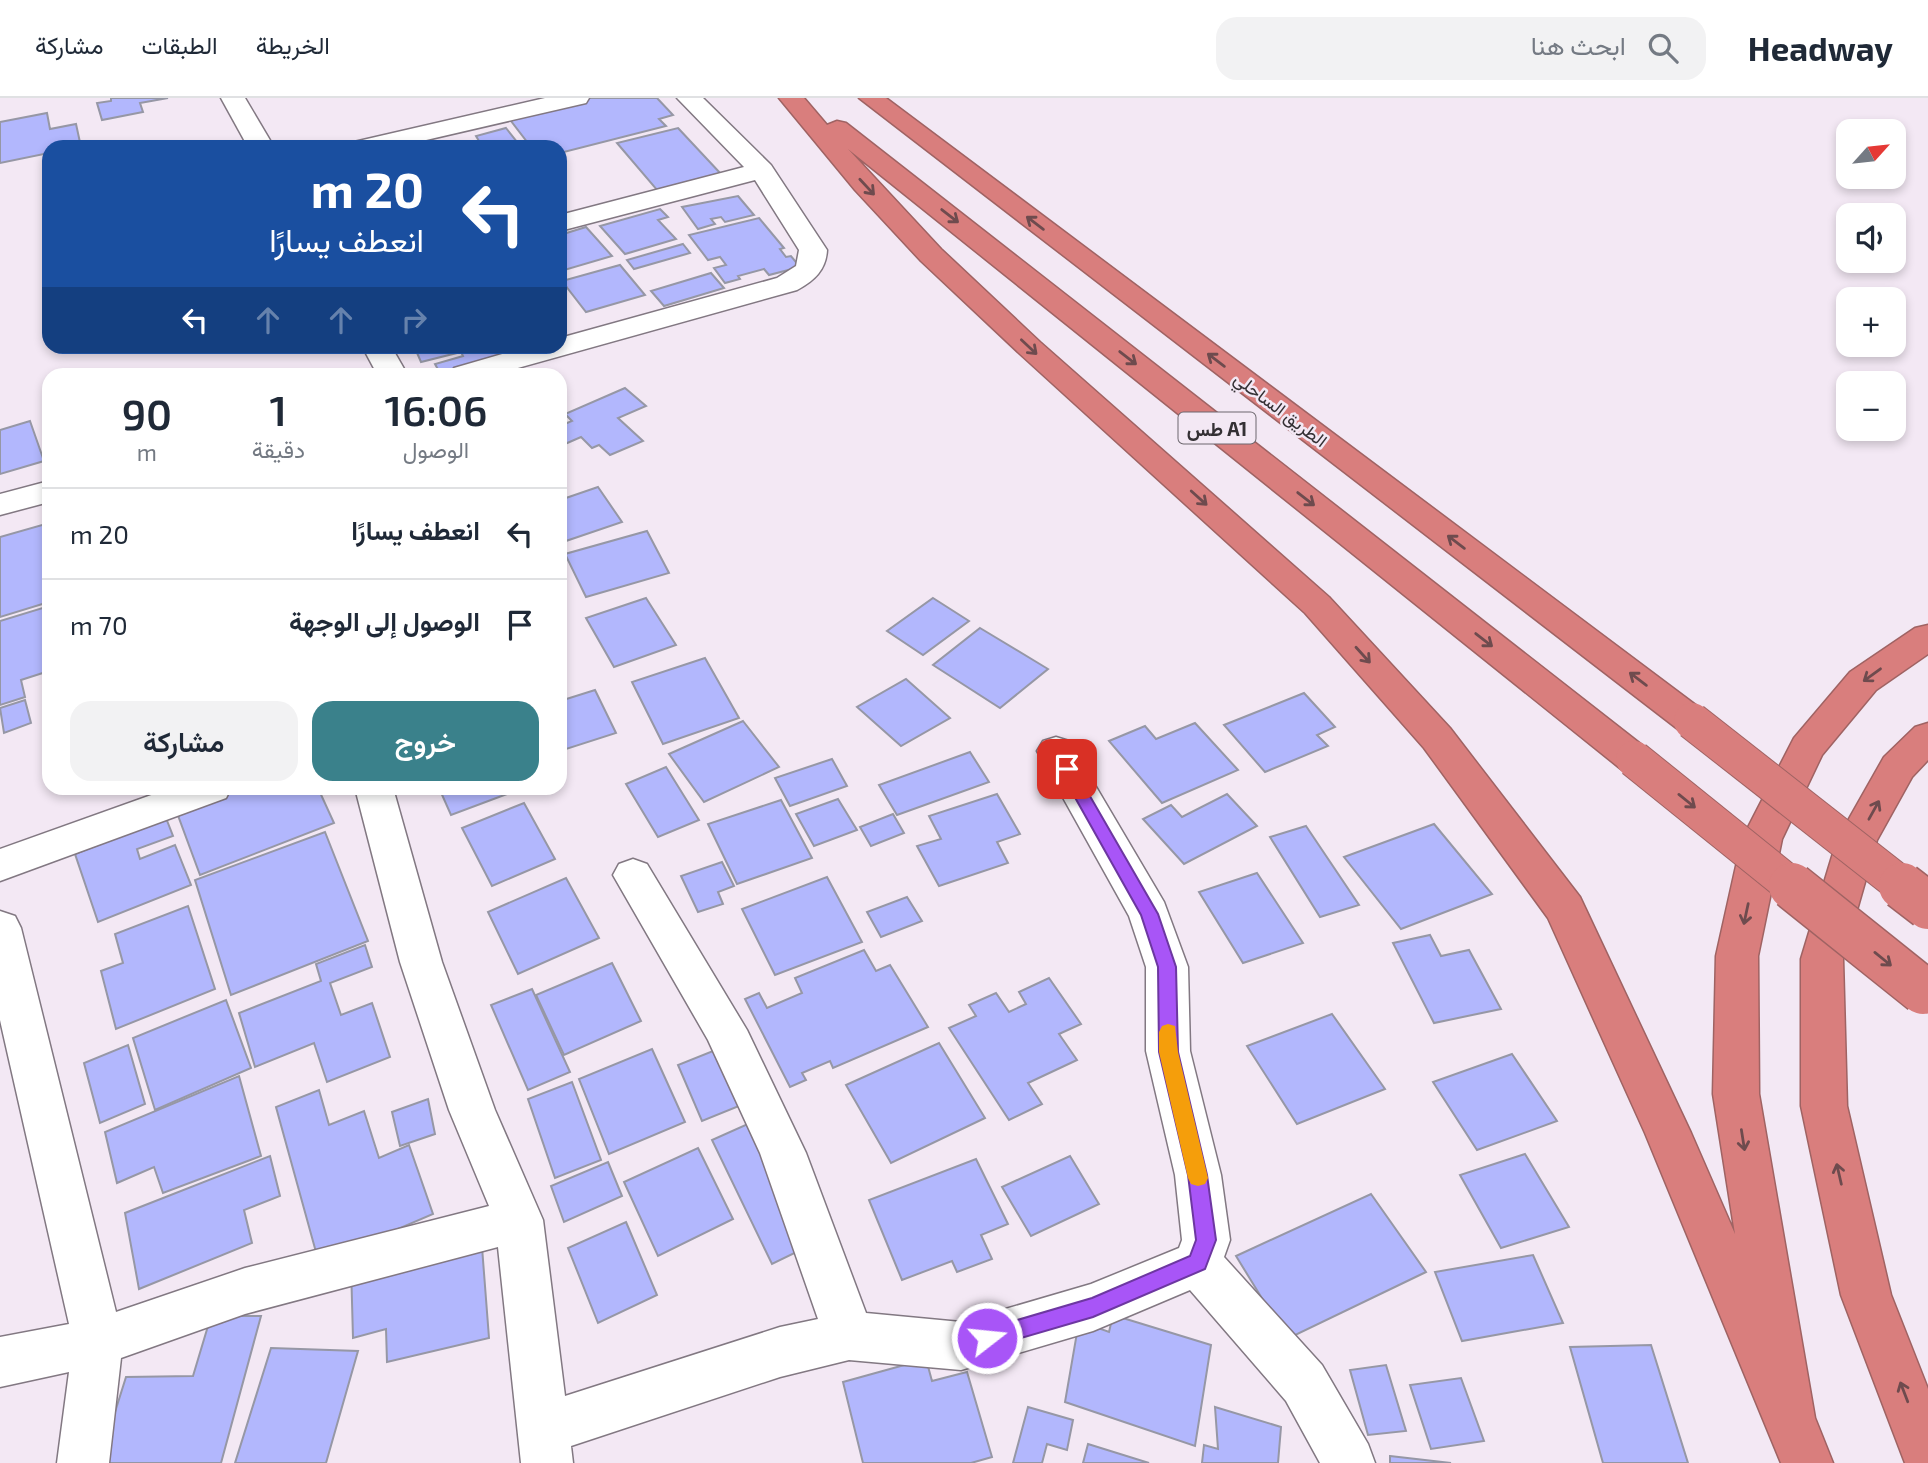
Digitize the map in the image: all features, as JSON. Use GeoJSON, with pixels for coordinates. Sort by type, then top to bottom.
{"type":"FeatureCollection","features":[{"type":"Feature","properties":{"kind":"highway"},"geometry":{"type":"LineString","coordinates":[[791,98],[864,184],[931,255],[1030,348],[1317,605],[1437,738],[1565,909],[1668,1133],[1807,1463]]}},
{"type":"Feature","properties":{"kind":"highway","name":"طس A1"},"geometry":{"type":"LineString","coordinates":[[800,98],[1925,993]]}},
{"type":"Feature","properties":{"kind":"highway","name":"الطريق الساحلي"},"geometry":{"type":"LineString","coordinates":[[870,98],[1692,720],[1928,906]]}},
{"type":"Feature","properties":{"kind":"highway"},"geometry":{"type":"LineString","coordinates":[[1788,1418],[1736,1094],[1737,956],[1762,839],[1807,748],[1863,681],[1928,637]]}},
{"type":"Feature","properties":{"kind":"highway"},"geometry":{"type":"LineString","coordinates":[[1928,737],[1898,767],[1857,840],[1822,959],[1824,1106],[1866,1295],[1928,1455]]}},
{"type":"Feature","properties":{"kind":"street"},"geometry":{"type":"LineString","coordinates":[[233,98],[257,140]]}},
{"type":"Feature","properties":{"kind":"street"},"geometry":{"type":"LineString","coordinates":[[386,140],[496,107],[576,98]]}},
{"type":"Feature","properties":{"kind":"street"},"geometry":{"type":"LineString","coordinates":[[567,346],[787,284],[806,274],[813,262],[813,250],[762,170],[689,98]]}},
{"type":"Feature","properties":{"kind":"street"},"geometry":{"type":"LineString","coordinates":[[567,221],[762,170]]}},
{"type":"Feature","properties":{"kind":"street"},"geometry":{"type":"LineString","coordinates":[[487,368],[537,354]]}},
{"type":"Feature","properties":{"kind":"street"},"geometry":{"type":"LineString","coordinates":[[0,505],[42,493]]}},
{"type":"Feature","properties":{"kind":"street"},"geometry":{"type":"LineString","coordinates":[[376,795],[421,962],[472,1110],[519,1220],[546,1446],[780,1352],[849,1336],[961,1346],[1093,1307],[1198,1263],[1206,1240],[1198,1175],[1168,1052],[1167,967],[1149,914],[1056,751]]}},
{"type":"Feature","properties":{"kind":"street"},"geometry":{"type":"LineString","coordinates":[[0,865],[193,795]]}},
{"type":"Feature","properties":{"kind":"street"},"geometry":{"type":"LineString","coordinates":[[633,875],[725,1030],[772,1128],[849,1336]]}},
{"type":"Feature","properties":{"kind":"street"},"geometry":{"type":"LineString","coordinates":[[0,928],[99,1342],[83,1463]]}},
{"type":"Feature","properties":{"kind":"street"},"geometry":{"type":"LineString","coordinates":[[0,1362],[99,1342],[245,1291],[519,1220]]}},
{"type":"Feature","properties":{"kind":"street"},"geometry":{"type":"LineString","coordinates":[[1198,1263],[1304,1382],[1349,1463]]}},
{"type":"Feature","properties":{"kind":"building"},"geometry":{"type":"Polygon","coordinates":[[[111,98],[168,98],[140,103],[143,112],[102,120],[97,103],[111,101],[111,98]]]}},
{"type":"Feature","properties":{"kind":"building"},"geometry":{"type":"Polygon","coordinates":[[[589,98],[657,98],[673,115],[659,119],[666,126],[567,151],[567,140],[526,140],[508,117],[589,98]]]}},
{"type":"Feature","properties":{"kind":"building"},"geometry":{"type":"Polygon","coordinates":[[[47,113],[50,129],[76,124],[79,140],[42,140],[42,154],[0,163],[0,122],[47,113]]]}},
{"type":"Feature","properties":{"kind":"building"},"geometry":{"type":"Polygon","coordinates":[[[506,128],[515,140],[478,140],[476,136],[506,128]]]}},
{"type":"Feature","properties":{"kind":"building"},"geometry":{"type":"Polygon","coordinates":[[[678,128],[721,174],[657,190],[617,143],[678,128]]]}},
{"type":"Feature","properties":{"kind":"building"},"geometry":{"type":"Polygon","coordinates":[[[738,196],[754,215],[725,222],[721,217],[711,219],[715,224],[698,229],[682,207],[738,196]]]}},
{"type":"Feature","properties":{"kind":"building"},"geometry":{"type":"Polygon","coordinates":[[[660,209],[668,217],[658,220],[676,239],[625,254],[600,226],[660,209]]]}},
{"type":"Feature","properties":{"kind":"building"},"geometry":{"type":"Polygon","coordinates":[[[759,218],[784,248],[780,249],[786,257],[791,256],[800,267],[769,275],[764,269],[738,276],[740,279],[725,283],[714,268],[726,265],[720,257],[708,260],[689,235],[759,218]]]}},
{"type":"Feature","properties":{"kind":"building"},"geometry":{"type":"Polygon","coordinates":[[[586,227],[612,256],[567,269],[567,233],[586,227]]]}},
{"type":"Feature","properties":{"kind":"building"},"geometry":{"type":"Polygon","coordinates":[[[683,244],[690,253],[634,269],[627,260],[683,244]]]}},
{"type":"Feature","properties":{"kind":"building"},"geometry":{"type":"Polygon","coordinates":[[[620,265],[645,295],[586,312],[567,287],[567,280],[620,265]]]}},
{"type":"Feature","properties":{"kind":"building"},"geometry":{"type":"Polygon","coordinates":[[[711,273],[724,288],[664,306],[651,291],[711,273]]]}},
{"type":"Feature","properties":{"kind":"building"},"geometry":{"type":"Polygon","coordinates":[[[418,354],[453,354],[421,362],[418,354]]]}},
{"type":"Feature","properties":{"kind":"building"},"geometry":{"type":"Polygon","coordinates":[[[462,354],[511,355],[460,368],[437,368],[435,364],[463,356],[462,354]]]}},
{"type":"Feature","properties":{"kind":"building"},"geometry":{"type":"Polygon","coordinates":[[[625,388],[646,406],[618,418],[643,441],[610,455],[599,445],[592,448],[581,437],[567,443],[567,423],[572,421],[567,413],[625,388]]]}},
{"type":"Feature","properties":{"kind":"building"},"geometry":{"type":"Polygon","coordinates":[[[30,421],[42,462],[0,474],[0,430],[30,421]]]}},
{"type":"Feature","properties":{"kind":"building"},"geometry":{"type":"Polygon","coordinates":[[[598,487],[622,522],[567,541],[567,498],[598,487]]]}},
{"type":"Feature","properties":{"kind":"building"},"geometry":{"type":"Polygon","coordinates":[[[42,525],[42,604],[0,617],[0,537],[42,525]]]}},
{"type":"Feature","properties":{"kind":"building"},"geometry":{"type":"Polygon","coordinates":[[[647,531],[669,573],[586,597],[567,553],[647,531]]]}},
{"type":"Feature","properties":{"kind":"building"},"geometry":{"type":"Polygon","coordinates":[[[646,598],[676,645],[614,667],[586,618],[646,598]]]}},
{"type":"Feature","properties":{"kind":"building"},"geometry":{"type":"Polygon","coordinates":[[[933,598],[969,621],[923,655],[887,631],[933,598]]]}},
{"type":"Feature","properties":{"kind":"building"},"geometry":{"type":"Polygon","coordinates":[[[42,608],[42,673],[21,680],[25,697],[0,705],[0,621],[42,608]]]}},
{"type":"Feature","properties":{"kind":"building"},"geometry":{"type":"Polygon","coordinates":[[[980,628],[1048,669],[1000,708],[933,665],[980,628]]]}},
{"type":"Feature","properties":{"kind":"building"},"geometry":{"type":"Polygon","coordinates":[[[705,658],[739,718],[663,744],[632,682],[705,658]]]}},
{"type":"Feature","properties":{"kind":"building"},"geometry":{"type":"Polygon","coordinates":[[[906,679],[950,718],[901,746],[857,707],[906,679]]]}},
{"type":"Feature","properties":{"kind":"building"},"geometry":{"type":"Polygon","coordinates":[[[595,690],[616,733],[567,749],[567,699],[595,690]]]}},
{"type":"Feature","properties":{"kind":"building"},"geometry":{"type":"Polygon","coordinates":[[[1304,693],[1335,727],[1317,735],[1328,746],[1265,772],[1224,725],[1304,693]]]}},
{"type":"Feature","properties":{"kind":"building"},"geometry":{"type":"Polygon","coordinates":[[[25,700],[31,723],[4,733],[0,708],[25,700]]]}},
{"type":"Feature","properties":{"kind":"building"},"geometry":{"type":"Polygon","coordinates":[[[743,721],[779,767],[704,802],[669,754],[743,721]]]}},
{"type":"Feature","properties":{"kind":"building"},"geometry":{"type":"Polygon","coordinates":[[[1195,723],[1238,770],[1162,803],[1109,741],[1145,726],[1156,739],[1195,723]]]}},
{"type":"Feature","properties":{"kind":"building"},"geometry":{"type":"Polygon","coordinates":[[[970,752],[989,782],[897,815],[879,785],[970,752]]]}},
{"type":"Feature","properties":{"kind":"building"},"geometry":{"type":"Polygon","coordinates":[[[832,759],[847,786],[790,806],[775,778],[832,759]]]}},
{"type":"Feature","properties":{"kind":"building"},"geometry":{"type":"Polygon","coordinates":[[[666,767],[699,820],[658,837],[626,784],[666,767]]]}},
{"type":"Feature","properties":{"kind":"building"},"geometry":{"type":"Polygon","coordinates":[[[997,794],[1020,834],[997,842],[1008,863],[939,886],[917,846],[941,839],[929,816],[997,794]]]}},
{"type":"Feature","properties":{"kind":"building"},"geometry":{"type":"Polygon","coordinates":[[[1227,794],[1257,826],[1184,864],[1143,819],[1171,805],[1182,817],[1227,794]]]}},
{"type":"Feature","properties":{"kind":"building"},"geometry":{"type":"Polygon","coordinates":[[[218,795],[321,795],[334,823],[200,875],[176,810],[218,795]]]}},
{"type":"Feature","properties":{"kind":"building"},"geometry":{"type":"Polygon","coordinates":[[[442,795],[504,795],[451,815],[442,795]]]}},
{"type":"Feature","properties":{"kind":"building"},"geometry":{"type":"Polygon","coordinates":[[[838,799],[857,830],[814,846],[796,814],[838,799]]]}},
{"type":"Feature","properties":{"kind":"building"},"geometry":{"type":"Polygon","coordinates":[[[781,800],[812,858],[737,884],[708,824],[781,800]]]}},
{"type":"Feature","properties":{"kind":"building"},"geometry":{"type":"Polygon","coordinates":[[[524,803],[555,859],[492,886],[462,828],[524,803]]]}},
{"type":"Feature","properties":{"kind":"building"},"geometry":{"type":"Polygon","coordinates":[[[893,814],[904,833],[871,846],[860,827],[893,814]]]}},
{"type":"Feature","properties":{"kind":"building"},"geometry":{"type":"Polygon","coordinates":[[[166,818],[173,836],[137,849],[140,859],[175,845],[191,885],[98,922],[75,854],[166,818]]]}},
{"type":"Feature","properties":{"kind":"building"},"geometry":{"type":"Polygon","coordinates":[[[1434,824],[1492,894],[1401,929],[1344,857],[1434,824]]]}},
{"type":"Feature","properties":{"kind":"building"},"geometry":{"type":"Polygon","coordinates":[[[1306,826],[1359,905],[1320,917],[1270,837],[1306,826]]]}},
{"type":"Feature","properties":{"kind":"building"},"geometry":{"type":"Polygon","coordinates":[[[325,832],[368,941],[231,995],[195,880],[325,832]]]}},
{"type":"Feature","properties":{"kind":"building"},"geometry":{"type":"Polygon","coordinates":[[[722,862],[734,886],[718,892],[723,904],[698,912],[681,876],[722,862]]]}},
{"type":"Feature","properties":{"kind":"building"},"geometry":{"type":"Polygon","coordinates":[[[1257,873],[1303,943],[1243,963],[1199,892],[1257,873]]]}},
{"type":"Feature","properties":{"kind":"building"},"geometry":{"type":"Polygon","coordinates":[[[827,877],[862,942],[775,975],[742,909],[827,877]]]}},
{"type":"Feature","properties":{"kind":"building"},"geometry":{"type":"Polygon","coordinates":[[[566,878],[599,938],[518,974],[488,912],[566,878]]]}},
{"type":"Feature","properties":{"kind":"building"},"geometry":{"type":"Polygon","coordinates":[[[907,897],[922,921],[881,937],[867,912],[907,897]]]}},
{"type":"Feature","properties":{"kind":"building"},"geometry":{"type":"Polygon","coordinates":[[[188,906],[215,989],[116,1029],[101,971],[123,963],[115,934],[188,906]]]}},
{"type":"Feature","properties":{"kind":"building"},"geometry":{"type":"Polygon","coordinates":[[[1430,935],[1441,956],[1469,950],[1501,1009],[1434,1023],[1393,943],[1430,935]]]}},
{"type":"Feature","properties":{"kind":"building"},"geometry":{"type":"Polygon","coordinates":[[[365,945],[372,967],[330,983],[341,1015],[372,1003],[390,1057],[327,1082],[314,1043],[255,1067],[239,1013],[321,981],[316,964],[365,945]]]}},
{"type":"Feature","properties":{"kind":"building"},"geometry":{"type":"Polygon","coordinates":[[[864,950],[876,971],[890,965],[928,1027],[833,1068],[830,1061],[802,1073],[806,1080],[790,1087],[745,999],[759,993],[767,1008],[802,993],[795,978],[864,950]]]}},
{"type":"Feature","properties":{"kind":"building"},"geometry":{"type":"Polygon","coordinates":[[[612,963],[641,1021],[564,1055],[536,995],[612,963]]]}},
{"type":"Feature","properties":{"kind":"building"},"geometry":{"type":"Polygon","coordinates":[[[1049,978],[1081,1024],[1059,1034],[1077,1060],[1028,1083],[1042,1104],[1009,1120],[949,1028],[976,1016],[969,1005],[996,993],[1009,1012],[1026,1004],[1019,992],[1049,978]]]}},
{"type":"Feature","properties":{"kind":"building"},"geometry":{"type":"Polygon","coordinates":[[[532,989],[570,1072],[528,1090],[491,1005],[532,989]]]}},
{"type":"Feature","properties":{"kind":"building"},"geometry":{"type":"Polygon","coordinates":[[[226,1000],[251,1068],[155,1110],[133,1038],[226,1000]]]}},
{"type":"Feature","properties":{"kind":"building"},"geometry":{"type":"Polygon","coordinates":[[[1332,1014],[1385,1089],[1297,1124],[1247,1046],[1332,1014]]]}},
{"type":"Feature","properties":{"kind":"building"},"geometry":{"type":"Polygon","coordinates":[[[939,1043],[985,1118],[891,1163],[846,1085],[939,1043]]]}},
{"type":"Feature","properties":{"kind":"building"},"geometry":{"type":"Polygon","coordinates":[[[128,1045],[145,1104],[100,1123],[84,1063],[128,1045]]]}},
{"type":"Feature","properties":{"kind":"building"},"geometry":{"type":"Polygon","coordinates":[[[652,1049],[685,1122],[609,1154],[579,1079],[652,1049]]]}},
{"type":"Feature","properties":{"kind":"building"},"geometry":{"type":"Polygon","coordinates":[[[713,1051],[739,1106],[702,1121],[678,1065],[713,1051]]]}},
{"type":"Feature","properties":{"kind":"building"},"geometry":{"type":"Polygon","coordinates":[[[1512,1054],[1557,1121],[1477,1150],[1433,1082],[1512,1054]]]}},
{"type":"Feature","properties":{"kind":"building"},"geometry":{"type":"Polygon","coordinates":[[[239,1076],[261,1156],[163,1193],[154,1167],[117,1183],[105,1132],[239,1076]]]}},
{"type":"Feature","properties":{"kind":"building"},"geometry":{"type":"Polygon","coordinates":[[[572,1082],[601,1160],[555,1178],[528,1099],[572,1082]]]}},
{"type":"Feature","properties":{"kind":"building"},"geometry":{"type":"Polygon","coordinates":[[[319,1090],[329,1125],[364,1111],[379,1158],[409,1145],[433,1214],[319,1263],[276,1107],[319,1090]]]}},
{"type":"Feature","properties":{"kind":"building"},"geometry":{"type":"Polygon","coordinates":[[[428,1099],[435,1134],[400,1146],[392,1112],[428,1099]]]}},
{"type":"Feature","properties":{"kind":"building"},"geometry":{"type":"Polygon","coordinates":[[[750,1123],[813,1244],[772,1264],[712,1140],[750,1123]]]}},
{"type":"Feature","properties":{"kind":"building"},"geometry":{"type":"Polygon","coordinates":[[[698,1148],[733,1219],[658,1256],[624,1182],[698,1148]]]}},
{"type":"Feature","properties":{"kind":"building"},"geometry":{"type":"Polygon","coordinates":[[[1525,1154],[1569,1227],[1501,1248],[1460,1175],[1525,1154]]]}},
{"type":"Feature","properties":{"kind":"building"},"geometry":{"type":"Polygon","coordinates":[[[270,1156],[280,1196],[244,1210],[252,1243],[139,1289],[125,1213],[270,1156]]]}},
{"type":"Feature","properties":{"kind":"building"},"geometry":{"type":"Polygon","coordinates":[[[1070,1156],[1099,1204],[1031,1236],[1002,1187],[1070,1156]]]}},
{"type":"Feature","properties":{"kind":"building"},"geometry":{"type":"Polygon","coordinates":[[[976,1159],[1008,1224],[981,1235],[992,1259],[957,1272],[952,1261],[902,1280],[869,1200],[976,1159]]]}},
{"type":"Feature","properties":{"kind":"building"},"geometry":{"type":"Polygon","coordinates":[[[608,1162],[622,1196],[564,1222],[551,1186],[608,1162]]]}},
{"type":"Feature","properties":{"kind":"building"},"geometry":{"type":"Polygon","coordinates":[[[1371,1194],[1426,1272],[1287,1339],[1236,1256],[1371,1194]]]}},
{"type":"Feature","properties":{"kind":"building"},"geometry":{"type":"Polygon","coordinates":[[[626,1222],[657,1295],[598,1323],[568,1248],[626,1222]]]}},
{"type":"Feature","properties":{"kind":"building"},"geometry":{"type":"Polygon","coordinates":[[[481,1234],[489,1338],[387,1362],[386,1329],[353,1338],[351,1265],[481,1234]]]}},
{"type":"Feature","properties":{"kind":"building"},"geometry":{"type":"Polygon","coordinates":[[[1533,1255],[1563,1323],[1462,1341],[1435,1272],[1533,1255]]]}},
{"type":"Feature","properties":{"kind":"building"},"geometry":{"type":"Polygon","coordinates":[[[1113,1315],[1211,1345],[1195,1446],[1065,1402],[1079,1321],[1109,1332],[1113,1315]]]}},
{"type":"Feature","properties":{"kind":"building"},"geometry":{"type":"Polygon","coordinates":[[[211,1316],[261,1316],[221,1463],[99,1463],[126,1377],[193,1376],[211,1316]]]}},
{"type":"Feature","properties":{"kind":"building"},"geometry":{"type":"Polygon","coordinates":[[[1651,1345],[1688,1463],[1603,1463],[1570,1347],[1651,1345]]]}},
{"type":"Feature","properties":{"kind":"building"},"geometry":{"type":"Polygon","coordinates":[[[271,1348],[358,1351],[326,1463],[235,1463],[271,1348]]]}},
{"type":"Feature","properties":{"kind":"building"},"geometry":{"type":"Polygon","coordinates":[[[926,1359],[932,1381],[967,1372],[992,1457],[971,1463],[863,1463],[843,1382],[926,1359]]]}},
{"type":"Feature","properties":{"kind":"building"},"geometry":{"type":"Polygon","coordinates":[[[1386,1365],[1406,1431],[1368,1435],[1350,1370],[1386,1365]]]}},
{"type":"Feature","properties":{"kind":"building"},"geometry":{"type":"Polygon","coordinates":[[[1461,1378],[1484,1441],[1431,1449],[1410,1385],[1461,1378]]]}},
{"type":"Feature","properties":{"kind":"building"},"geometry":{"type":"Polygon","coordinates":[[[1028,1407],[1073,1420],[1067,1450],[1047,1444],[1042,1463],[1013,1463],[1028,1407]]]}},
{"type":"Feature","properties":{"kind":"building"},"geometry":{"type":"Polygon","coordinates":[[[1215,1407],[1281,1427],[1278,1463],[1202,1463],[1204,1445],[1218,1449],[1215,1407]]]}},
{"type":"Feature","properties":{"kind":"building"},"geometry":{"type":"Polygon","coordinates":[[[1088,1444],[1149,1463],[1083,1463],[1088,1444]]]}},
{"type":"Feature","properties":{"kind":"building"},"geometry":{"type":"Polygon","coordinates":[[[1390,1456],[1451,1463],[1390,1463],[1390,1456]]]}},
{"type":"Feature","properties":{"kind":"slow traffic"},"geometry":{"type":"LineString","coordinates":[[1168,1032],[1168,1052],[1198,1178]]}},
{"type":"Feature","properties":{"kind":"route"},"geometry":{"type":"LineString","coordinates":[[987,1338],[1093,1307],[1198,1263],[1206,1240],[1198,1175],[1168,1052],[1167,967],[1149,914],[1067,769]]}}]}
